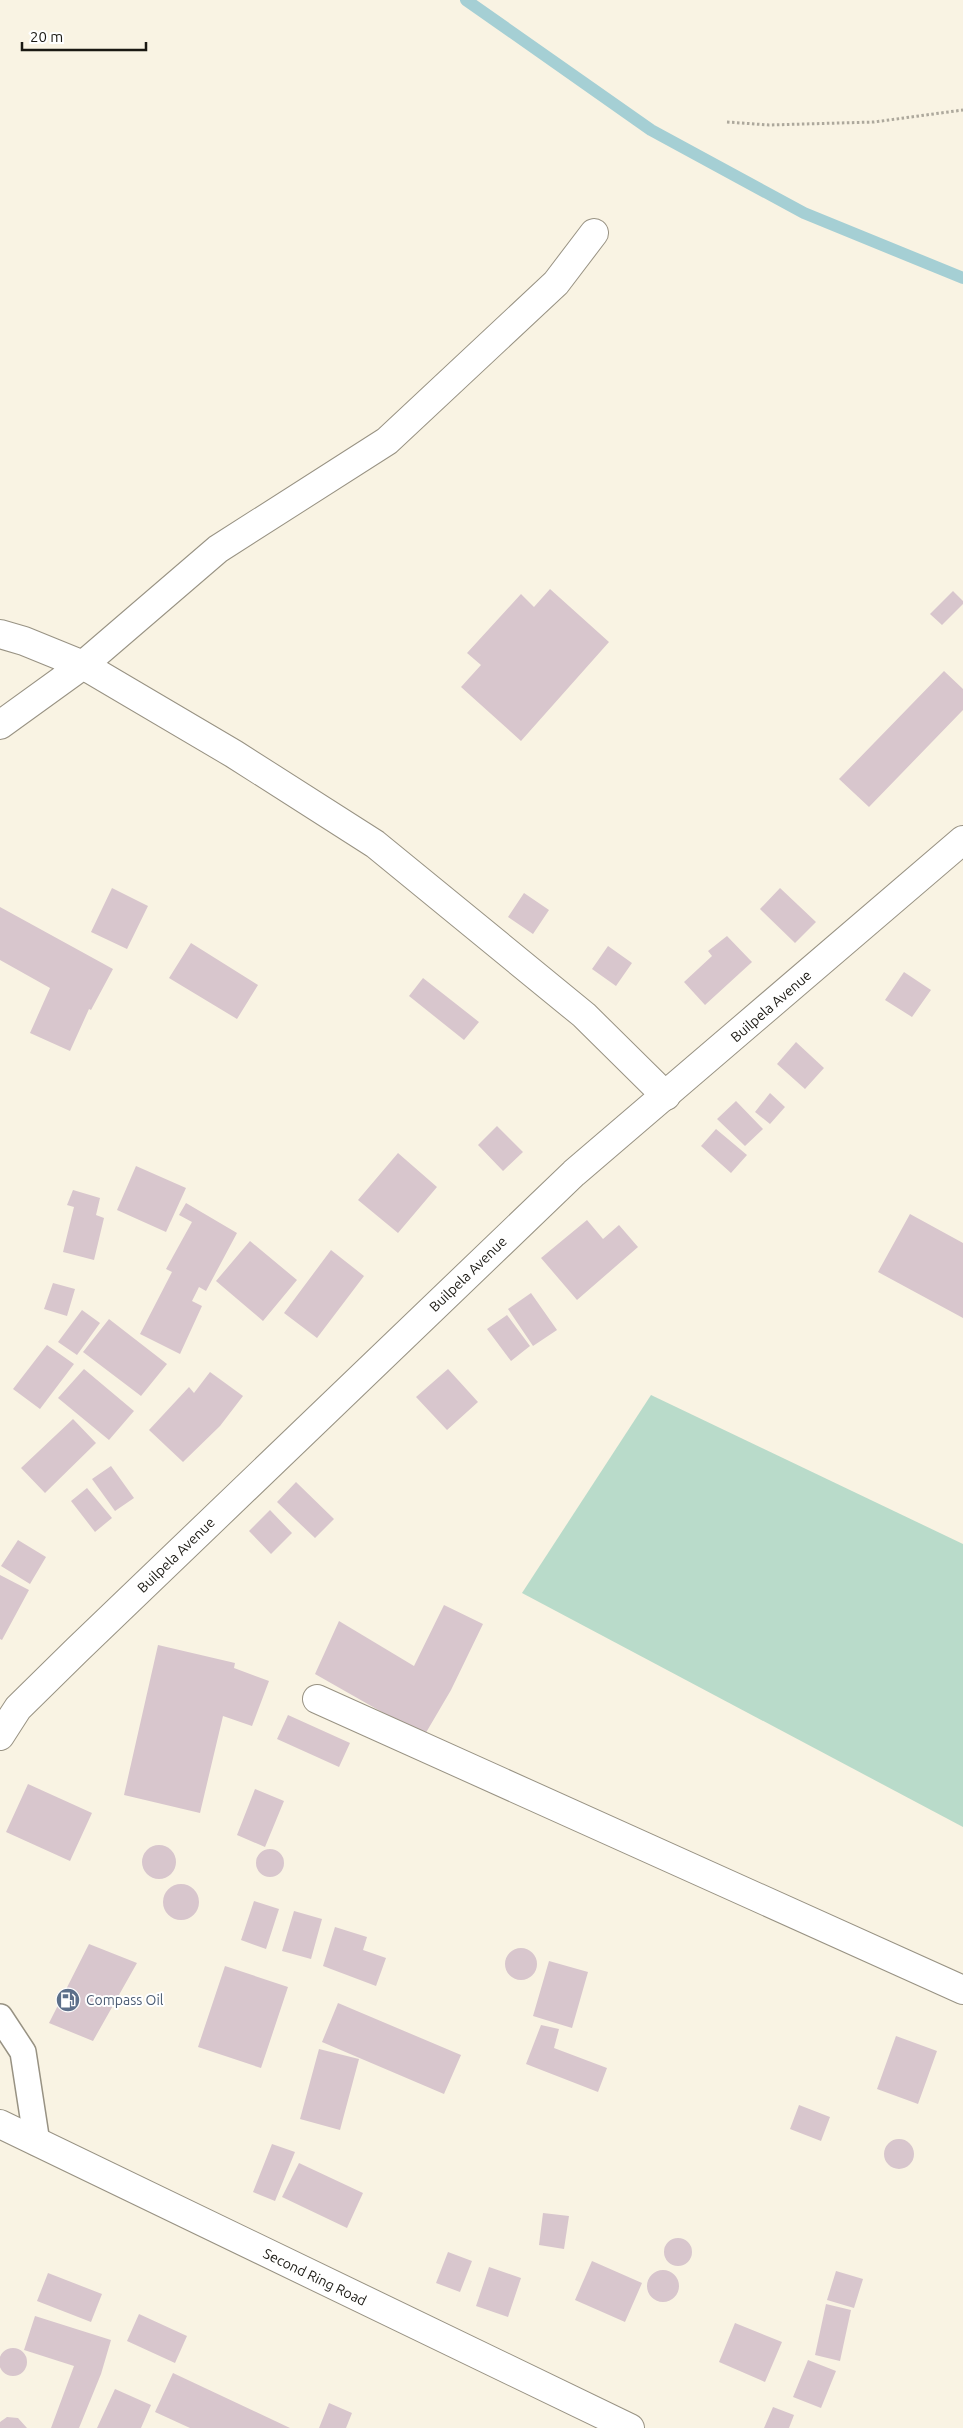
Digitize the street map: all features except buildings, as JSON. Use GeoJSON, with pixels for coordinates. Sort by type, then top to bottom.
{"type":"FeatureCollection","features":[{"type":"Feature","properties":{"kind":"street"},"geometry":{"type":"LineString","coordinates":[[0,725],[83,665],[218,549],[388,441],[556,283],[594,233]]}},
{"type":"Feature","properties":{"kind":"street"},"geometry":{"type":"LineString","coordinates":[[0,634],[24,641],[83,665],[234,754],[375,844],[584,1016],[666,1096]]}},
{"type":"Feature","properties":{"kind":"street","name":"Builpela Avenue"},"geometry":{"type":"LineString","coordinates":[[0,1736],[18,1708],[77,1650],[574,1173],[963,840]]}},
{"type":"Feature","properties":{"kind":"street"},"geometry":{"type":"LineString","coordinates":[[317,1699],[963,1990]]}},
{"type":"Feature","properties":{"kind":"street","name":"Second Ring Road"},"geometry":{"type":"LineString","coordinates":[[0,2124],[630,2428]]}},
{"type":"Feature","properties":{"kind":"lane"},"geometry":{"type":"LineString","coordinates":[[0,2017],[23,2052],[37,2143]]}},
{"type":"Feature","properties":{"kind":"path"},"geometry":{"type":"LineString","coordinates":[[727,122],[769,125],[874,122],[963,110]]}},
{"type":"Feature","properties":{"kind":"green space"},"geometry":{"type":"Polygon","coordinates":[[[651,1395],[963,1544],[963,1827],[522,1593],[651,1395]]]}},
{"type":"Feature","properties":{"kind":"waterway"},"geometry":{"type":"LineString","coordinates":[[466,0],[651,130],[804,213],[963,278]]}},
{"type":"Feature","properties":{"kind":"place","name":"Compass Oil"},"geometry":{"type":"Point","coordinates":[68,2000]}}]}
